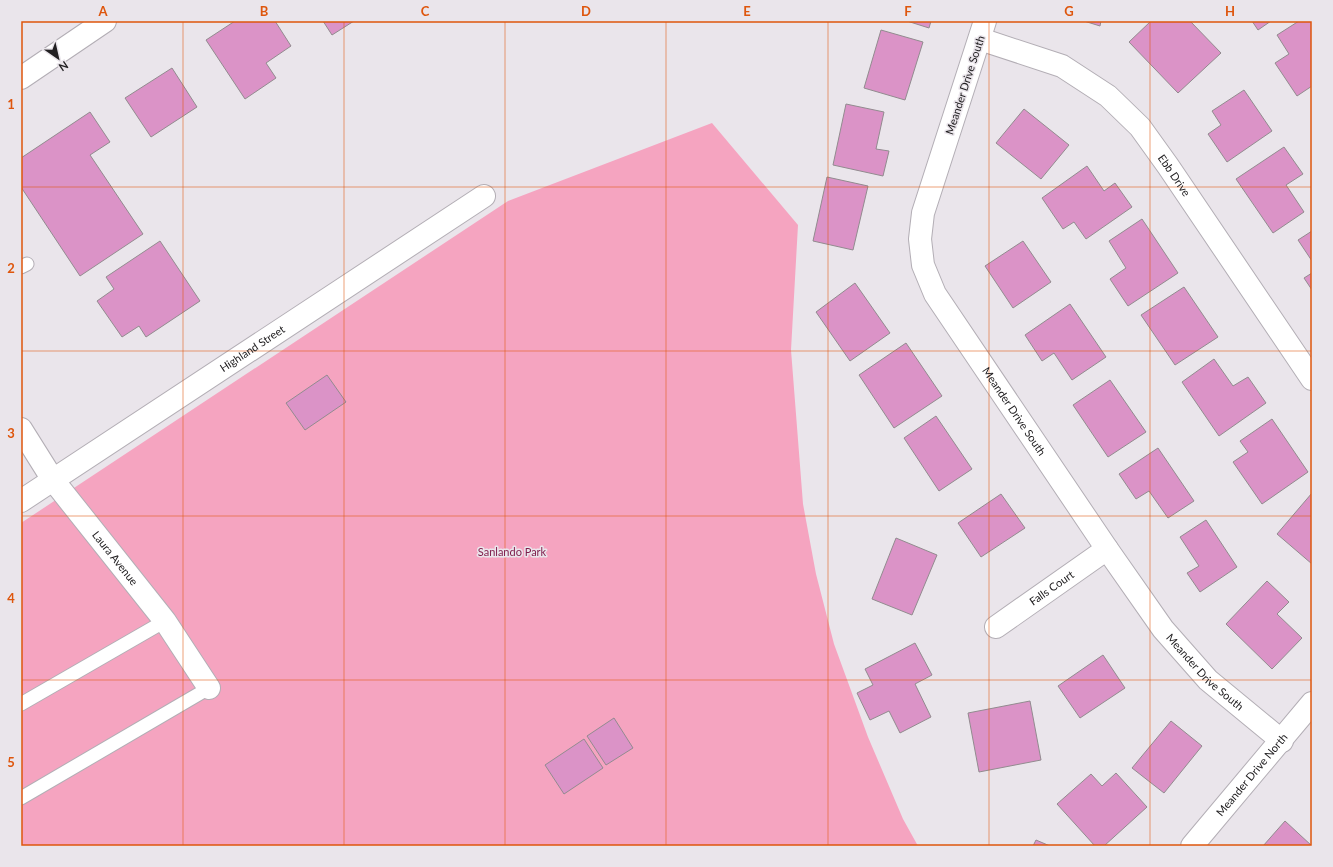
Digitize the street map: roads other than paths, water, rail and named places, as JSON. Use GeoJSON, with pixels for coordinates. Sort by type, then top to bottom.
{"type":"FeatureCollection","features":[{"type":"Feature","properties":{"kind":"street"},"geometry":{"type":"LineString","coordinates":[[21,78],[105,21]]}},
{"type":"Feature","properties":{"kind":"street","name":"Ebb Drive"},"geometry":{"type":"LineString","coordinates":[[982,30],[1062,66],[1108,96],[1140,127],[1312,378]]}},
{"type":"Feature","properties":{"kind":"street","name":"Meander Drive South"},"geometry":{"type":"LineString","coordinates":[[982,30],[923,213],[920,239],[923,265],[935,294],[1107,549],[1164,629],[1208,680],[1282,741]]}},
{"type":"Feature","properties":{"kind":"street","name":"Highland Street"},"geometry":{"type":"LineString","coordinates":[[21,501],[484,196]]}},
{"type":"Feature","properties":{"kind":"street","name":"Laura Avenue"},"geometry":{"type":"LineString","coordinates":[[21,429],[53,480],[165,621],[209,688]]}},
{"type":"Feature","properties":{"kind":"street","name":"Falls Court"},"geometry":{"type":"LineString","coordinates":[[996,627],[1107,549]]}},
{"type":"Feature","properties":{"kind":"street","name":"Meander Drive North"},"geometry":{"type":"LineString","coordinates":[[1192,846],[1282,741],[1312,703]]}},
{"type":"Feature","properties":{"kind":"lane"},"geometry":{"type":"LineString","coordinates":[[21,704],[165,621]]}},
{"type":"Feature","properties":{"kind":"lane"},"geometry":{"type":"LineString","coordinates":[[21,798],[209,688]]}},
{"type":"Feature","properties":{"kind":"park label","name":"Sanlando Park"},"geometry":{"type":"Point","coordinates":[512,552]}}]}
